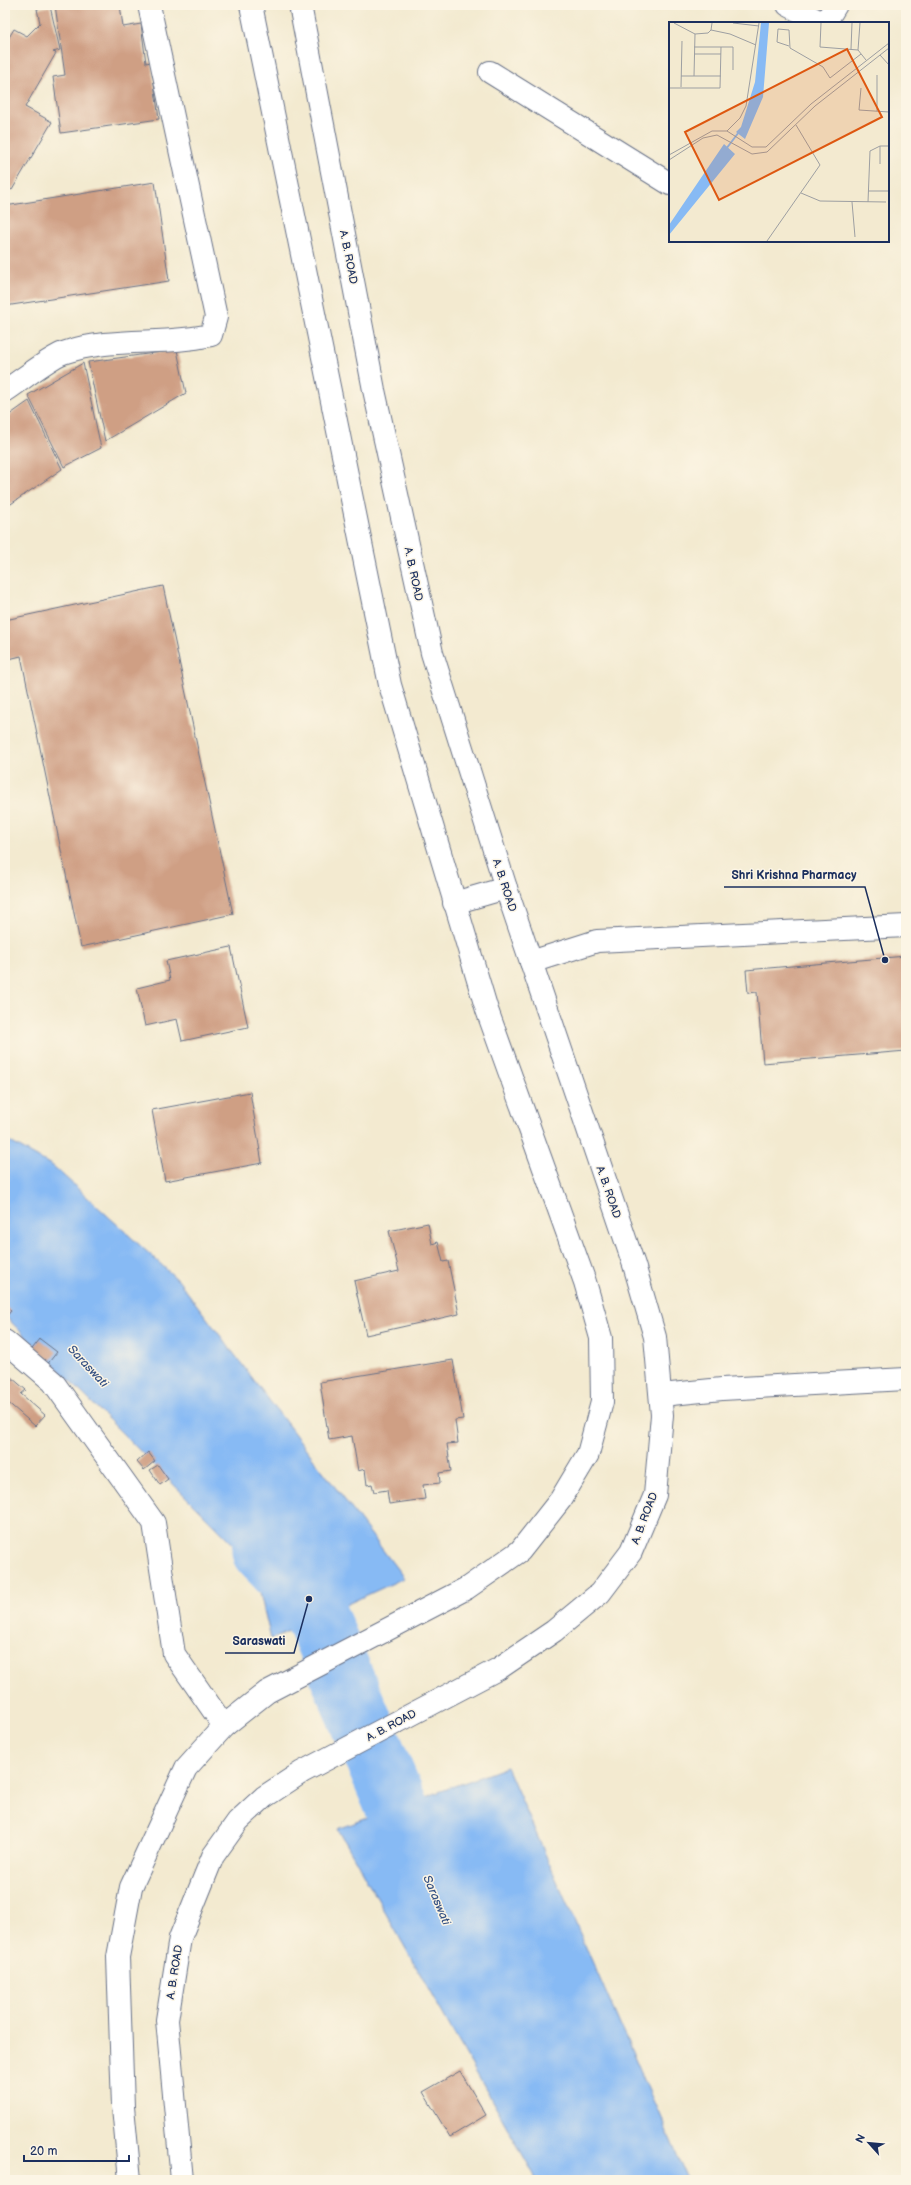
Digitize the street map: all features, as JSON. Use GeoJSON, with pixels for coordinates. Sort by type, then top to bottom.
{"type":"FeatureCollection","features":[{"type":"Feature","properties":{"kind":"main road"},"geometry":{"type":"LineString","coordinates":[[5,391],[62,353],[105,344],[192,339],[211,335],[216,317],[149,5]]}},
{"type":"Feature","properties":{"kind":"main road"},"geometry":{"type":"LineString","coordinates":[[130,2180],[123,2107],[118,1957],[131,1887],[186,1768],[224,1726],[267,1692],[467,1588],[520,1551],[561,1499],[588,1454],[602,1402],[601,1338],[585,1282],[486,1010],[390,685],[250,5]]}},
{"type":"Feature","properties":{"kind":"main road","name":"A. B. ROAD"},"geometry":{"type":"LineString","coordinates":[[182,2180],[167,2020],[180,1938],[213,1856],[234,1827],[264,1796],[302,1772],[498,1669],[554,1631],[600,1593],[631,1552],[655,1495],[662,1415],[655,1337],[634,1265],[506,888],[432,653],[374,390],[300,5]]}},
{"type":"Feature","properties":{"kind":"main road"},"geometry":{"type":"LineString","coordinates":[[788,5],[822,22]]}},
{"type":"Feature","properties":{"kind":"main road"},"geometry":{"type":"LineString","coordinates":[[825,22],[836,5]]}},
{"type":"Feature","properties":{"kind":"main road"},"geometry":{"type":"LineString","coordinates":[[490,72],[669,183]]}},
{"type":"Feature","properties":{"kind":"main road"},"geometry":{"type":"LineString","coordinates":[[454,903],[506,888]]}},
{"type":"Feature","properties":{"kind":"main road"},"geometry":{"type":"LineString","coordinates":[[531,962],[597,941],[906,926]]}},
{"type":"Feature","properties":{"kind":"main road"},"geometry":{"type":"LineString","coordinates":[[5,1341],[53,1382],[154,1523],[174,1654],[224,1726]]}},
{"type":"Feature","properties":{"kind":"main road"},"geometry":{"type":"LineString","coordinates":[[661,1395],[722,1389],[906,1379]]}},
{"type":"Feature","properties":{"kind":"water"},"geometry":{"type":"Polygon","coordinates":[[[5,1139],[53,1166],[178,1280],[404,1578],[271,1639],[253,1564],[5,1316],[5,1139]]]}},
{"type":"Feature","properties":{"kind":"water"},"geometry":{"type":"Polygon","coordinates":[[[507,1767],[688,2180],[537,2180],[338,1829],[507,1767]]]}},
{"type":"Feature","properties":{"kind":"building"},"geometry":{"type":"Polygon","coordinates":[[[55,5],[120,5],[123,27],[141,24],[146,63],[151,62],[159,119],[61,133],[53,77],[65,75],[55,5]]]}},
{"type":"Feature","properties":{"kind":"building"},"geometry":{"type":"Polygon","coordinates":[[[50,6],[60,50],[53,52],[56,53],[25,107],[52,122],[12,190],[5,186],[5,44],[14,29],[27,36],[40,23],[37,9],[50,6]]]}},
{"type":"Feature","properties":{"kind":"building"},"geometry":{"type":"Polygon","coordinates":[[[155,182],[169,281],[5,306],[5,206],[155,182]]]}},
{"type":"Feature","properties":{"kind":"building"},"geometry":{"type":"Polygon","coordinates":[[[177,350],[186,393],[105,441],[88,362],[177,350]]]}},
{"type":"Feature","properties":{"kind":"building"},"geometry":{"type":"Polygon","coordinates":[[[83,363],[101,448],[64,467],[28,395],[83,363]]]}},
{"type":"Feature","properties":{"kind":"building"},"geometry":{"type":"Polygon","coordinates":[[[29,401],[62,469],[5,508],[5,418],[29,401]]]}},
{"type":"Feature","properties":{"kind":"building"},"geometry":{"type":"Polygon","coordinates":[[[163,586],[233,914],[81,947],[21,656],[5,660],[5,620],[163,586]]]}},
{"type":"Feature","properties":{"kind":"building"},"geometry":{"type":"Polygon","coordinates":[[[231,947],[248,1027],[182,1041],[177,1019],[145,1026],[137,988],[170,980],[166,961],[231,947]]]}},
{"type":"Feature","properties":{"kind":"building"},"geometry":{"type":"Polygon","coordinates":[[[906,956],[906,1051],[763,1063],[757,992],[748,993],[746,970],[906,956]]]}},
{"type":"Feature","properties":{"kind":"building"},"geometry":{"type":"Polygon","coordinates":[[[250,1092],[262,1163],[165,1181],[152,1110],[250,1092]]]}},
{"type":"Feature","properties":{"kind":"building"},"geometry":{"type":"Polygon","coordinates":[[[428,1223],[432,1244],[438,1242],[443,1262],[448,1261],[459,1314],[366,1335],[354,1281],[399,1271],[389,1231],[428,1223]]]}},
{"type":"Feature","properties":{"kind":"building"},"geometry":{"type":"Polygon","coordinates":[[[5,1305],[11,1311],[5,1318],[5,1305]]]}},
{"type":"Feature","properties":{"kind":"building"},"geometry":{"type":"Polygon","coordinates":[[[40,1339],[57,1352],[46,1366],[29,1353],[40,1339]]]}},
{"type":"Feature","properties":{"kind":"building"},"geometry":{"type":"Polygon","coordinates":[[[453,1360],[463,1419],[455,1420],[458,1443],[447,1444],[451,1471],[439,1473],[440,1483],[423,1485],[425,1499],[389,1504],[387,1490],[374,1492],[372,1484],[367,1485],[365,1469],[358,1471],[352,1436],[329,1440],[320,1382],[453,1360]]]}},
{"type":"Feature","properties":{"kind":"building"},"geometry":{"type":"Polygon","coordinates":[[[11,1377],[26,1390],[21,1394],[45,1415],[35,1426],[5,1400],[5,1384],[11,1377]]]}},
{"type":"Feature","properties":{"kind":"building"},"geometry":{"type":"Polygon","coordinates":[[[148,1452],[155,1461],[144,1470],[137,1462],[148,1452]]]}},
{"type":"Feature","properties":{"kind":"building"},"geometry":{"type":"Polygon","coordinates":[[[158,1465],[168,1479],[160,1485],[150,1470],[158,1465]]]}},
{"type":"Feature","properties":{"kind":"building"},"geometry":{"type":"Polygon","coordinates":[[[460,2071],[486,2115],[450,2137],[423,2092],[460,2071]]]}},
{"type":"Feature","properties":{"kind":"waterway","name":"Saraswati"},"geometry":{"type":"LineString","coordinates":[[263,1551],[309,1599],[431,1888]]}},
{"type":"Feature","properties":{"kind":"place","name":"Shri Krishna Pharmacy"},"geometry":{"type":"Point","coordinates":[885,960]}},
{"type":"Feature","properties":{"kind":"place","name":"Saraswati"},"geometry":{"type":"Point","coordinates":[309,1599]}}]}
